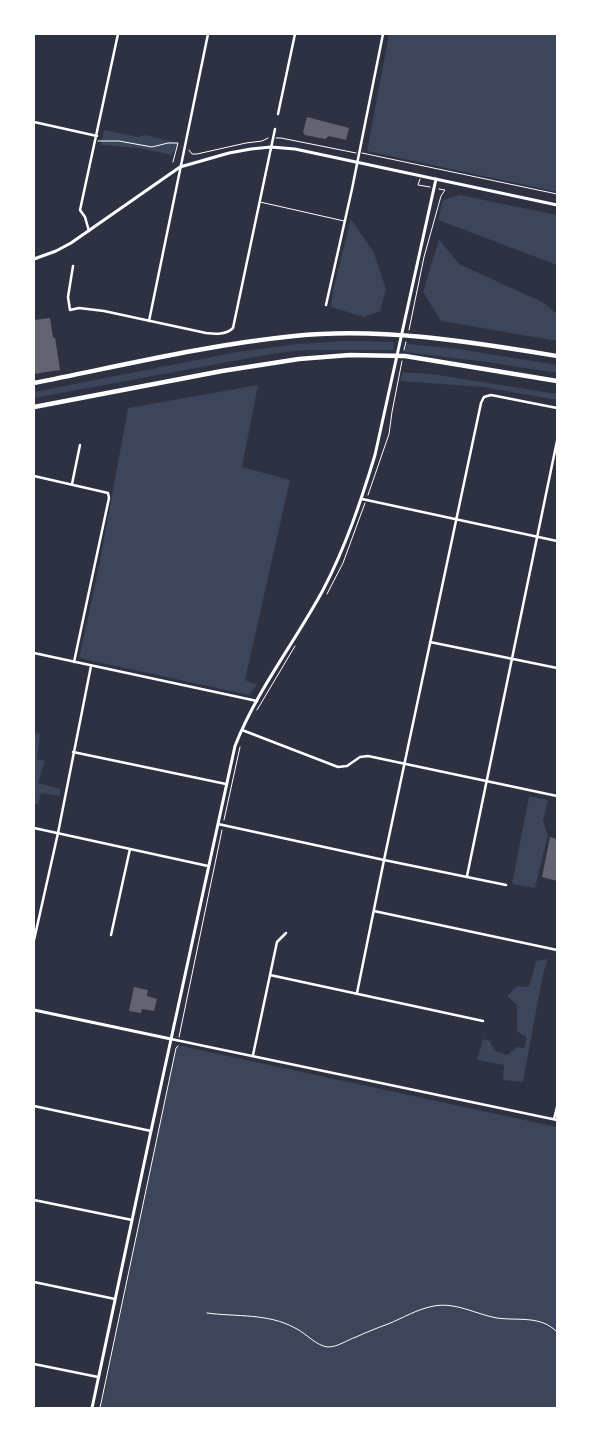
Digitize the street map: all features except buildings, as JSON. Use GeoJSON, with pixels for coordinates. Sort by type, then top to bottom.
{"type":"FeatureCollection","features":[{"type":"Feature","properties":{"kind":"highway"},"geometry":{"type":"LineString","coordinates":[[34,383],[213,347],[296,336],[357,334],[414,336],[479,343],[557,356]]}},
{"type":"Feature","properties":{"kind":"highway"},"geometry":{"type":"LineString","coordinates":[[34,407],[222,371],[299,359],[350,355],[405,356],[557,381]]}},
{"type":"Feature","properties":{"kind":"street"},"geometry":{"type":"LineString","coordinates":[[89,231],[85,217],[80,210],[118,34]]}},
{"type":"Feature","properties":{"kind":"street"},"geometry":{"type":"LineString","coordinates":[[149,320],[208,34]]}},
{"type":"Feature","properties":{"kind":"street"},"geometry":{"type":"LineString","coordinates":[[278,114],[295,34]]}},
{"type":"Feature","properties":{"kind":"street"},"geometry":{"type":"LineString","coordinates":[[326,305],[383,34]]}},
{"type":"Feature","properties":{"kind":"street"},"geometry":{"type":"LineString","coordinates":[[34,122],[97,136]]}},
{"type":"Feature","properties":{"kind":"street"},"geometry":{"type":"LineString","coordinates":[[73,266],[68,297],[70,310],[86,309],[149,320],[206,333],[226,332],[233,328],[275,129]]}},
{"type":"Feature","properties":{"kind":"street"},"geometry":{"type":"LineString","coordinates":[[34,258],[56,251],[72,243],[180,167],[229,153],[271,147],[295,149],[557,205]]}},
{"type":"Feature","properties":{"kind":"street"},"geometry":{"type":"LineString","coordinates":[[92,1408],[235,746],[257,701],[322,591],[343,548],[362,499],[376,455],[436,179]]}},
{"type":"Feature","properties":{"kind":"street"},"geometry":{"type":"LineString","coordinates":[[357,993],[455,519],[481,403],[484,397],[491,395],[557,408]]}},
{"type":"Feature","properties":{"kind":"street"},"geometry":{"type":"LineString","coordinates":[[467,876],[557,441]]}},
{"type":"Feature","properties":{"kind":"street"},"geometry":{"type":"LineString","coordinates":[[72,484],[80,445]]}},
{"type":"Feature","properties":{"kind":"street"},"geometry":{"type":"LineString","coordinates":[[34,476],[108,493],[109,498],[74,662]]}},
{"type":"Feature","properties":{"kind":"street"},"geometry":{"type":"LineString","coordinates":[[362,499],[557,541]]}},
{"type":"Feature","properties":{"kind":"street"},"geometry":{"type":"LineString","coordinates":[[430,642],[557,668]]}},
{"type":"Feature","properties":{"kind":"street"},"geometry":{"type":"LineString","coordinates":[[34,653],[257,701]]}},
{"type":"Feature","properties":{"kind":"street"},"geometry":{"type":"LineString","coordinates":[[34,940],[36,923],[58,833],[91,666]]}},
{"type":"Feature","properties":{"kind":"street"},"geometry":{"type":"LineString","coordinates":[[242,730],[338,767],[347,766],[360,757],[368,756],[557,796]]}},
{"type":"Feature","properties":{"kind":"street"},"geometry":{"type":"LineString","coordinates":[[73,752],[226,784]]}},
{"type":"Feature","properties":{"kind":"street"},"geometry":{"type":"LineString","coordinates":[[218,824],[506,885]]}},
{"type":"Feature","properties":{"kind":"street"},"geometry":{"type":"LineString","coordinates":[[34,828],[208,866]]}},
{"type":"Feature","properties":{"kind":"street"},"geometry":{"type":"LineString","coordinates":[[111,935],[130,849]]}},
{"type":"Feature","properties":{"kind":"street"},"geometry":{"type":"LineString","coordinates":[[374,911],[557,950]]}},
{"type":"Feature","properties":{"kind":"street"},"geometry":{"type":"LineString","coordinates":[[253,1055],[277,942],[286,933]]}},
{"type":"Feature","properties":{"kind":"street"},"geometry":{"type":"LineString","coordinates":[[270,975],[483,1021]]}},
{"type":"Feature","properties":{"kind":"street"},"geometry":{"type":"LineString","coordinates":[[34,1010],[556,1119],[557,1107]]}},
{"type":"Feature","properties":{"kind":"street"},"geometry":{"type":"LineString","coordinates":[[34,1106],[151,1131]]}},
{"type":"Feature","properties":{"kind":"street"},"geometry":{"type":"LineString","coordinates":[[34,1200],[132,1220]]}},
{"type":"Feature","properties":{"kind":"street"},"geometry":{"type":"LineString","coordinates":[[34,1282],[115,1298]]}},
{"type":"Feature","properties":{"kind":"street"},"geometry":{"type":"LineString","coordinates":[[34,1364],[99,1378]]}},
{"type":"Feature","properties":{"kind":"lane"},"geometry":{"type":"LineString","coordinates":[[260,202],[345,221]]}},
{"type":"Feature","properties":{"kind":"path"},"geometry":{"type":"LineString","coordinates":[[96,142],[119,141],[152,147],[168,143],[178,143],[173,162]]}},
{"type":"Feature","properties":{"kind":"path"},"geometry":{"type":"LineString","coordinates":[[359,153],[557,194]]}},
{"type":"Feature","properties":{"kind":"path"},"geometry":{"type":"LineString","coordinates":[[418,185],[426,187]]}},
{"type":"Feature","properties":{"kind":"path"},"geometry":{"type":"LineString","coordinates":[[408,332],[427,248],[441,196],[445,190]]}},
{"type":"Feature","properties":{"kind":"path"},"geometry":{"type":"LineString","coordinates":[[404,351],[406,342]]}},
{"type":"Feature","properties":{"kind":"path"},"geometry":{"type":"LineString","coordinates":[[398,381],[402,361]]}},
{"type":"Feature","properties":{"kind":"path"},"geometry":{"type":"LineString","coordinates":[[100,1408],[223,830]]}},
{"type":"Feature","properties":{"kind":"path"},"geometry":{"type":"LineString","coordinates":[[207,1313],[252,1316],[276,1320],[295,1328],[319,1344],[328,1347],[341,1344],[410,1313],[443,1305],[455,1306],[496,1318],[544,1322],[557,1332]]}},
{"type":"Feature","properties":{"kind":"shaded area"},"geometry":{"type":"Polygon","coordinates":[[[389,34],[557,34],[557,192],[367,151],[389,34]]]}},
{"type":"Feature","properties":{"kind":"shaded area"},"geometry":{"type":"Polygon","coordinates":[[[104,130],[138,137],[145,135],[178,143],[172,155],[138,148],[101,145],[104,130]]]}},
{"type":"Feature","properties":{"kind":"shaded area"},"geometry":{"type":"Polygon","coordinates":[[[460,195],[557,215],[557,265],[438,220],[443,200],[460,195]]]}},
{"type":"Feature","properties":{"kind":"shaded area"},"geometry":{"type":"Polygon","coordinates":[[[351,219],[374,253],[386,289],[380,311],[364,317],[331,307],[333,290],[351,219]]]}},
{"type":"Feature","properties":{"kind":"shaded area"},"geometry":{"type":"Polygon","coordinates":[[[439,239],[459,264],[542,302],[557,314],[557,341],[441,321],[423,292],[439,239]]]}},
{"type":"Feature","properties":{"kind":"shaded area"},"geometry":{"type":"Polygon","coordinates":[[[347,341],[394,342],[393,350],[306,350],[277,353],[34,398],[34,392],[237,352],[297,344],[347,341]]]}},
{"type":"Feature","properties":{"kind":"shaded area"},"geometry":{"type":"Polygon","coordinates":[[[407,344],[459,349],[557,365],[557,373],[405,352],[407,344]]]}},
{"type":"Feature","properties":{"kind":"shaded area"},"geometry":{"type":"Polygon","coordinates":[[[403,372],[438,375],[557,394],[557,400],[483,387],[400,381],[403,372]]]}},
{"type":"Feature","properties":{"kind":"shaded area"},"geometry":{"type":"Polygon","coordinates":[[[258,385],[242,467],[290,480],[245,680],[257,685],[249,695],[79,658],[99,566],[128,408],[258,385]]]}},
{"type":"Feature","properties":{"kind":"shaded area"},"geometry":{"type":"Polygon","coordinates":[[[34,733],[40,734],[37,759],[45,761],[38,783],[60,789],[60,796],[41,793],[38,804],[34,804],[34,733]]]}},
{"type":"Feature","properties":{"kind":"shaded area"},"geometry":{"type":"Polygon","coordinates":[[[529,796],[548,800],[543,821],[548,835],[535,888],[512,884],[529,796]]]}},
{"type":"Feature","properties":{"kind":"shaded area"},"geometry":{"type":"Polygon","coordinates":[[[548,959],[543,974],[523,1082],[503,1080],[504,1065],[477,1060],[483,1039],[490,1041],[495,1051],[507,1055],[517,1047],[524,1048],[527,1038],[517,1031],[517,1005],[507,996],[517,986],[529,987],[536,961],[548,959]]]}},
{"type":"Feature","properties":{"kind":"shaded area"},"geometry":{"type":"Polygon","coordinates":[[[177,1045],[557,1127],[557,1408],[101,1408],[177,1045]]]}}]}
